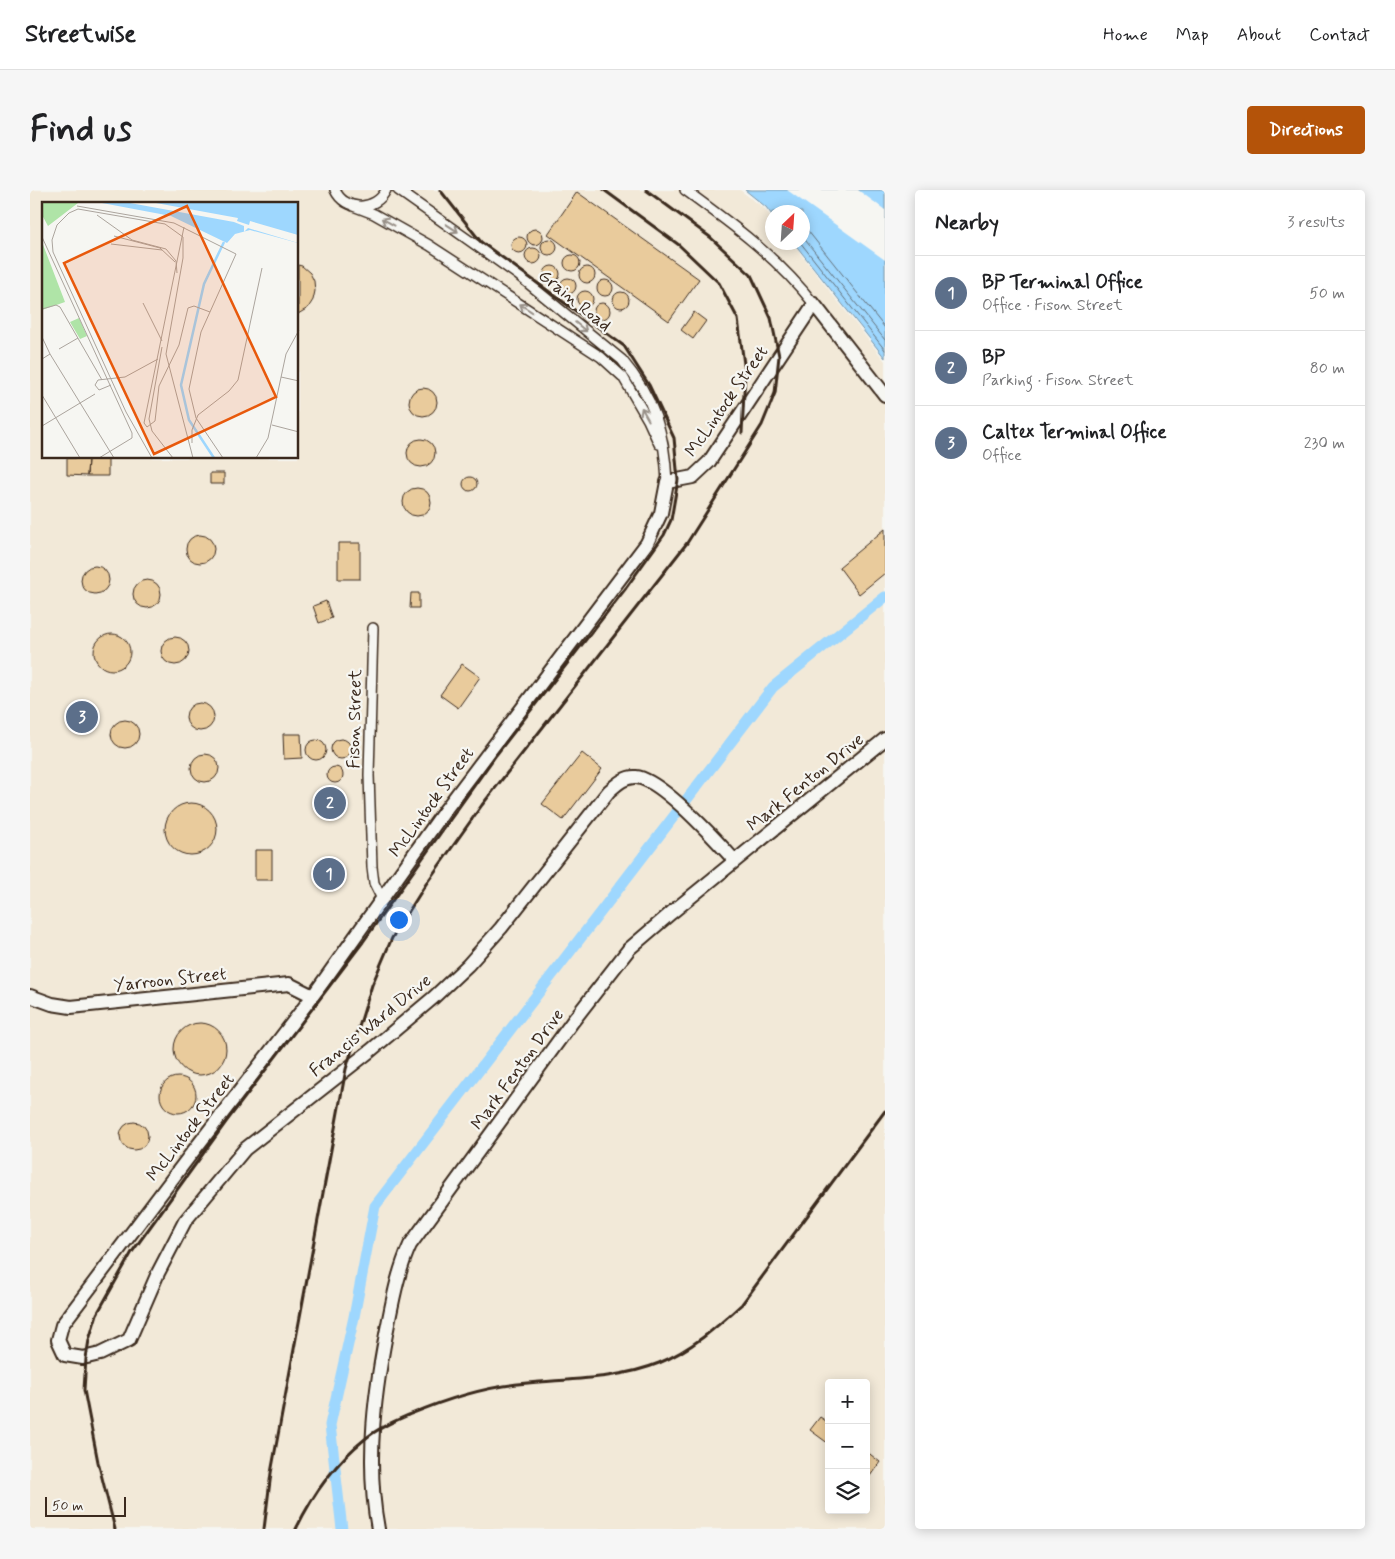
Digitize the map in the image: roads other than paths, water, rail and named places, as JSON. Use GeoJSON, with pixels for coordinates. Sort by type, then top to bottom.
{"type":"FeatureCollection","features":[{"type":"Feature","properties":{"kind":"street"},"geometry":{"type":"LineString","coordinates":[[335,190],[344,202],[374,214],[429,245],[601,358],[623,377],[648,420],[666,458]]}},
{"type":"Feature","properties":{"kind":"street"},"geometry":{"type":"LineString","coordinates":[[353,206],[370,205],[378,201],[386,190]]}},
{"type":"Feature","properties":{"kind":"street","name":"Grain Road"},"geometry":{"type":"LineString","coordinates":[[398,190],[518,275],[622,360],[632,372],[659,423],[666,458],[667,482]]}},
{"type":"Feature","properties":{"kind":"street"},"geometry":{"type":"LineString","coordinates":[[685,190],[739,229],[794,279],[885,395]]}},
{"type":"Feature","properties":{"kind":"street","name":"McLintock Street"},"geometry":{"type":"LineString","coordinates":[[62,1325],[313,996],[446,809],[647,543],[661,513],[667,482],[693,477],[709,462],[814,304]]}},
{"type":"Feature","properties":{"kind":"street","name":"Fison Street"},"geometry":{"type":"LineString","coordinates":[[373,628],[369,776],[374,883],[382,900]]}},
{"type":"Feature","properties":{"kind":"street","name":"Mark Fenton Drive"},"geometry":{"type":"LineString","coordinates":[[378,1529],[373,1481],[372,1434],[383,1349],[401,1270],[410,1245],[573,1021],[629,949],[671,912],[885,739]]}},
{"type":"Feature","properties":{"kind":"street","name":"Francis Ward Drive"},"geometry":{"type":"LineString","coordinates":[[62,1325],[58,1340],[65,1355],[83,1358],[100,1354],[129,1340],[158,1273],[185,1221],[245,1149],[370,1052],[468,965],[501,928],[609,791],[619,783],[634,777],[646,780],[704,826],[735,861]]}},
{"type":"Feature","properties":{"kind":"street","name":"Yarroon Street"},"geometry":{"type":"LineString","coordinates":[[30,996],[52,1004],[71,1007],[289,984],[313,996]]}},
{"type":"Feature","properties":{"kind":"water"},"geometry":{"type":"Polygon","coordinates":[[[745,190],[885,190],[885,358],[800,250],[810,250],[810,205],[765,206],[745,190]]]}},
{"type":"Feature","properties":{"kind":"waterway"},"geometry":{"type":"LineString","coordinates":[[342,1529],[330,1425],[354,1317],[375,1206],[773,687],[885,597]]}},
{"type":"Feature","properties":{"kind":"railway"},"geometry":{"type":"LineString","coordinates":[[115,1529],[98,1462],[84,1390],[89,1340],[97,1314],[132,1252],[226,1122],[363,942],[496,755],[626,588],[664,535],[671,520],[678,480],[674,438],[649,385],[624,346],[481,242],[440,190]]}},
{"type":"Feature","properties":{"kind":"railway"},"geometry":{"type":"LineString","coordinates":[[604,190],[679,245],[719,283],[738,319],[745,372],[742,433]]}},
{"type":"Feature","properties":{"kind":"railway"},"geometry":{"type":"LineString","coordinates":[[264,1529],[271,1473],[346,1069],[372,985],[392,938],[426,884],[482,805],[687,543],[762,425],[775,393],[779,356],[771,318],[751,275],[710,237],[646,190]]}},
{"type":"Feature","properties":{"kind":"railway"},"geometry":{"type":"LineString","coordinates":[[296,1529],[309,1504],[334,1469],[354,1448],[370,1435],[393,1422],[440,1403],[483,1390],[611,1375],[644,1368],[671,1358],[693,1345],[742,1304],[885,1111]]}},
{"type":"Feature","properties":{"kind":"place","name":"Caltex Terminal Office"},"geometry":{"type":"Point","coordinates":[82,717]}},
{"type":"Feature","properties":{"kind":"place","name":"BP"},"geometry":{"type":"Point","coordinates":[330,803]}},
{"type":"Feature","properties":{"kind":"place","name":"BP Terminal Office"},"geometry":{"type":"Point","coordinates":[329,874]}}]}
